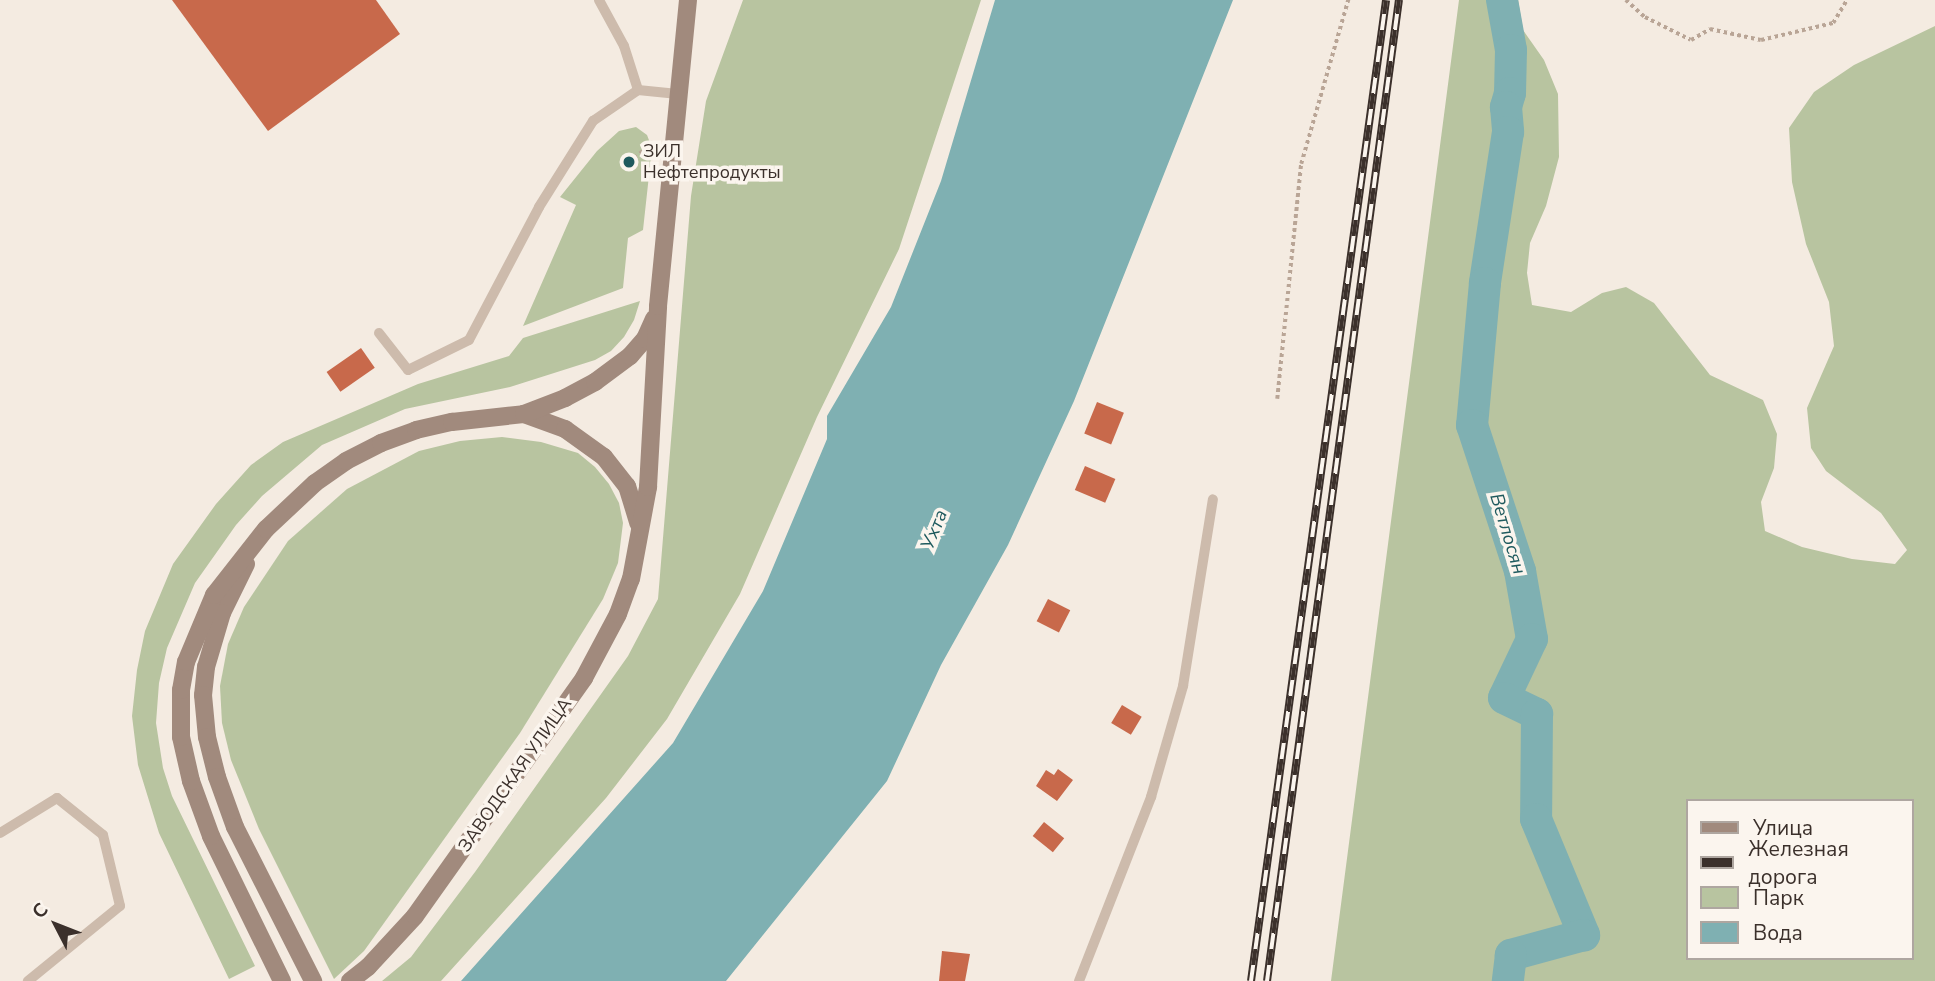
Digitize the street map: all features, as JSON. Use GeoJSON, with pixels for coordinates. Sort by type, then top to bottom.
{"type":"FeatureCollection","features":[{"type":"Feature","properties":{"kind":"street"},"geometry":{"type":"LineString","coordinates":[[282,981],[222,861],[200,809],[184,753],[180,706],[190,648],[214,595],[249,547],[285,510],[330,472],[381,443],[452,422],[524,414],[575,393],[613,370],[645,339],[658,306],[688,0]]}},
{"type":"Feature","properties":{"kind":"street","name":"ЗАВОДСКАЯ УЛИЦА"},"geometry":{"type":"LineString","coordinates":[[349,981],[368,967],[415,916],[584,678],[618,614],[639,543],[648,487],[658,306]]}},
{"type":"Feature","properties":{"kind":"street"},"geometry":{"type":"LineString","coordinates":[[524,414],[575,435],[613,466],[633,496],[639,543]]}},
{"type":"Feature","properties":{"kind":"street"},"geometry":{"type":"LineString","coordinates":[[285,510],[260,542],[227,601],[212,640],[203,695],[210,751],[225,802],[313,981]]}},
{"type":"Feature","properties":{"kind":"lane"},"geometry":{"type":"LineString","coordinates":[[600,0],[624,46],[638,90]]}},
{"type":"Feature","properties":{"kind":"lane"},"geometry":{"type":"LineString","coordinates":[[379,333],[408,370],[469,340],[539,207],[593,121],[638,90],[678,94]]}},
{"type":"Feature","properties":{"kind":"lane"},"geometry":{"type":"LineString","coordinates":[[1079,981],[1151,797],[1183,687],[1213,499]]}},
{"type":"Feature","properties":{"kind":"lane"},"geometry":{"type":"LineString","coordinates":[[0,833],[57,798],[103,835],[120,906],[28,981]]}},
{"type":"Feature","properties":{"kind":"path"},"geometry":{"type":"LineString","coordinates":[[1277,399],[1301,164],[1348,0]]}},
{"type":"Feature","properties":{"kind":"path"},"geometry":{"type":"LineString","coordinates":[[1626,0],[1646,17],[1690,40],[1710,29],[1761,40],[1833,23],[1847,0]]}},
{"type":"Feature","properties":{"kind":"path"},"geometry":{"type":"LineString","coordinates":[[634,158],[651,144]]}},
{"type":"Feature","properties":{"kind":"green space"},"geometry":{"type":"Polygon","coordinates":[[[743,0],[981,0],[899,249],[817,417],[740,594],[667,719],[606,798],[441,981],[382,981],[411,957],[475,872],[628,656],[658,599],[691,196],[706,101],[743,0]]]}},
{"type":"Feature","properties":{"kind":"green space"},"geometry":{"type":"Polygon","coordinates":[[[1459,0],[1518,0],[1523,30],[1544,60],[1558,94],[1559,157],[1546,206],[1530,243],[1527,273],[1532,305],[1571,312],[1602,293],[1626,287],[1654,303],[1710,375],[1763,400],[1777,434],[1774,468],[1761,502],[1765,531],[1802,547],[1852,559],[1895,564],[1907,550],[1881,513],[1826,471],[1811,448],[1807,408],[1834,346],[1829,302],[1806,244],[1792,182],[1789,128],[1814,92],[1854,65],[1935,26],[1935,981],[1331,981],[1459,0]]]}},
{"type":"Feature","properties":{"kind":"green space"},"geometry":{"type":"Polygon","coordinates":[[[636,127],[647,135],[652,148],[643,230],[628,238],[623,288],[523,326],[576,205],[560,197],[597,151],[619,131],[636,127]]]}},
{"type":"Feature","properties":{"kind":"green space"},"geometry":{"type":"Polygon","coordinates":[[[640,301],[634,320],[624,337],[611,351],[595,360],[510,387],[405,409],[322,445],[262,496],[236,525],[195,583],[167,648],[159,683],[156,723],[163,768],[172,796],[255,966],[229,979],[159,833],[138,765],[132,716],[137,670],[145,631],[173,564],[216,504],[251,465],[283,442],[418,384],[509,356],[523,338],[640,301]]]}},
{"type":"Feature","properties":{"kind":"green space"},"geometry":{"type":"Polygon","coordinates":[[[502,437],[541,442],[578,453],[595,467],[609,484],[619,503],[623,523],[618,563],[603,599],[520,733],[364,951],[334,979],[259,829],[231,760],[222,723],[220,686],[228,644],[244,607],[288,541],[347,489],[419,451],[460,441],[502,437]]]}},
{"type":"Feature","properties":{"kind":"water","name":"Ухта"},"geometry":{"type":"Polygon","coordinates":[[[995,0],[1233,0],[1074,401],[1008,545],[941,665],[887,781],[726,981],[461,981],[673,743],[763,591],[827,439],[827,416],[891,307],[941,181],[995,0]]]}},
{"type":"Feature","properties":{"kind":"building"},"geometry":{"type":"Polygon","coordinates":[[[172,0],[376,0],[400,34],[268,131],[172,0]]]}},
{"type":"Feature","properties":{"kind":"building"},"geometry":{"type":"Polygon","coordinates":[[[361,348],[375,368],[340,392],[327,372],[361,348]]]}},
{"type":"Feature","properties":{"kind":"building"},"geometry":{"type":"Polygon","coordinates":[[[1097,402],[1124,413],[1111,444],[1084,434],[1097,402]]]}},
{"type":"Feature","properties":{"kind":"building"},"geometry":{"type":"Polygon","coordinates":[[[1085,466],[1115,479],[1105,503],[1075,490],[1085,466]]]}},
{"type":"Feature","properties":{"kind":"building"},"geometry":{"type":"Polygon","coordinates":[[[1048,599],[1070,610],[1059,633],[1037,621],[1048,599]]]}},
{"type":"Feature","properties":{"kind":"building"},"geometry":{"type":"Polygon","coordinates":[[[1122,705],[1142,717],[1131,735],[1111,723],[1122,705]]]}},
{"type":"Feature","properties":{"kind":"building"},"geometry":{"type":"Polygon","coordinates":[[[1058,769],[1073,780],[1057,801],[1036,786],[1046,770],[1054,775],[1058,769]]]}},
{"type":"Feature","properties":{"kind":"building"},"geometry":{"type":"Polygon","coordinates":[[[1044,822],[1064,838],[1053,852],[1033,836],[1044,822]]]}},
{"type":"Feature","properties":{"kind":"building"},"geometry":{"type":"Polygon","coordinates":[[[942,951],[970,954],[965,981],[939,981],[942,951]]]}},
{"type":"Feature","properties":{"kind":"waterway","name":"Ветлосян"},"geometry":{"type":"LineString","coordinates":[[1502,0],[1511,50],[1510,93],[1506,107],[1508,132],[1485,283],[1472,425],[1520,571],[1532,639],[1504,698],[1537,714],[1536,819],[1584,935],[1511,955],[1508,981]]}},
{"type":"Feature","properties":{"kind":"railway"},"geometry":{"type":"LineString","coordinates":[[1251,981],[1386,0]]}},
{"type":"Feature","properties":{"kind":"railway"},"geometry":{"type":"LineString","coordinates":[[1267,981],[1399,0]]}},
{"type":"Feature","properties":{"kind":"place","name":"ЗИЛ Нефтепродукты"},"geometry":{"type":"Point","coordinates":[629,162]}}]}
